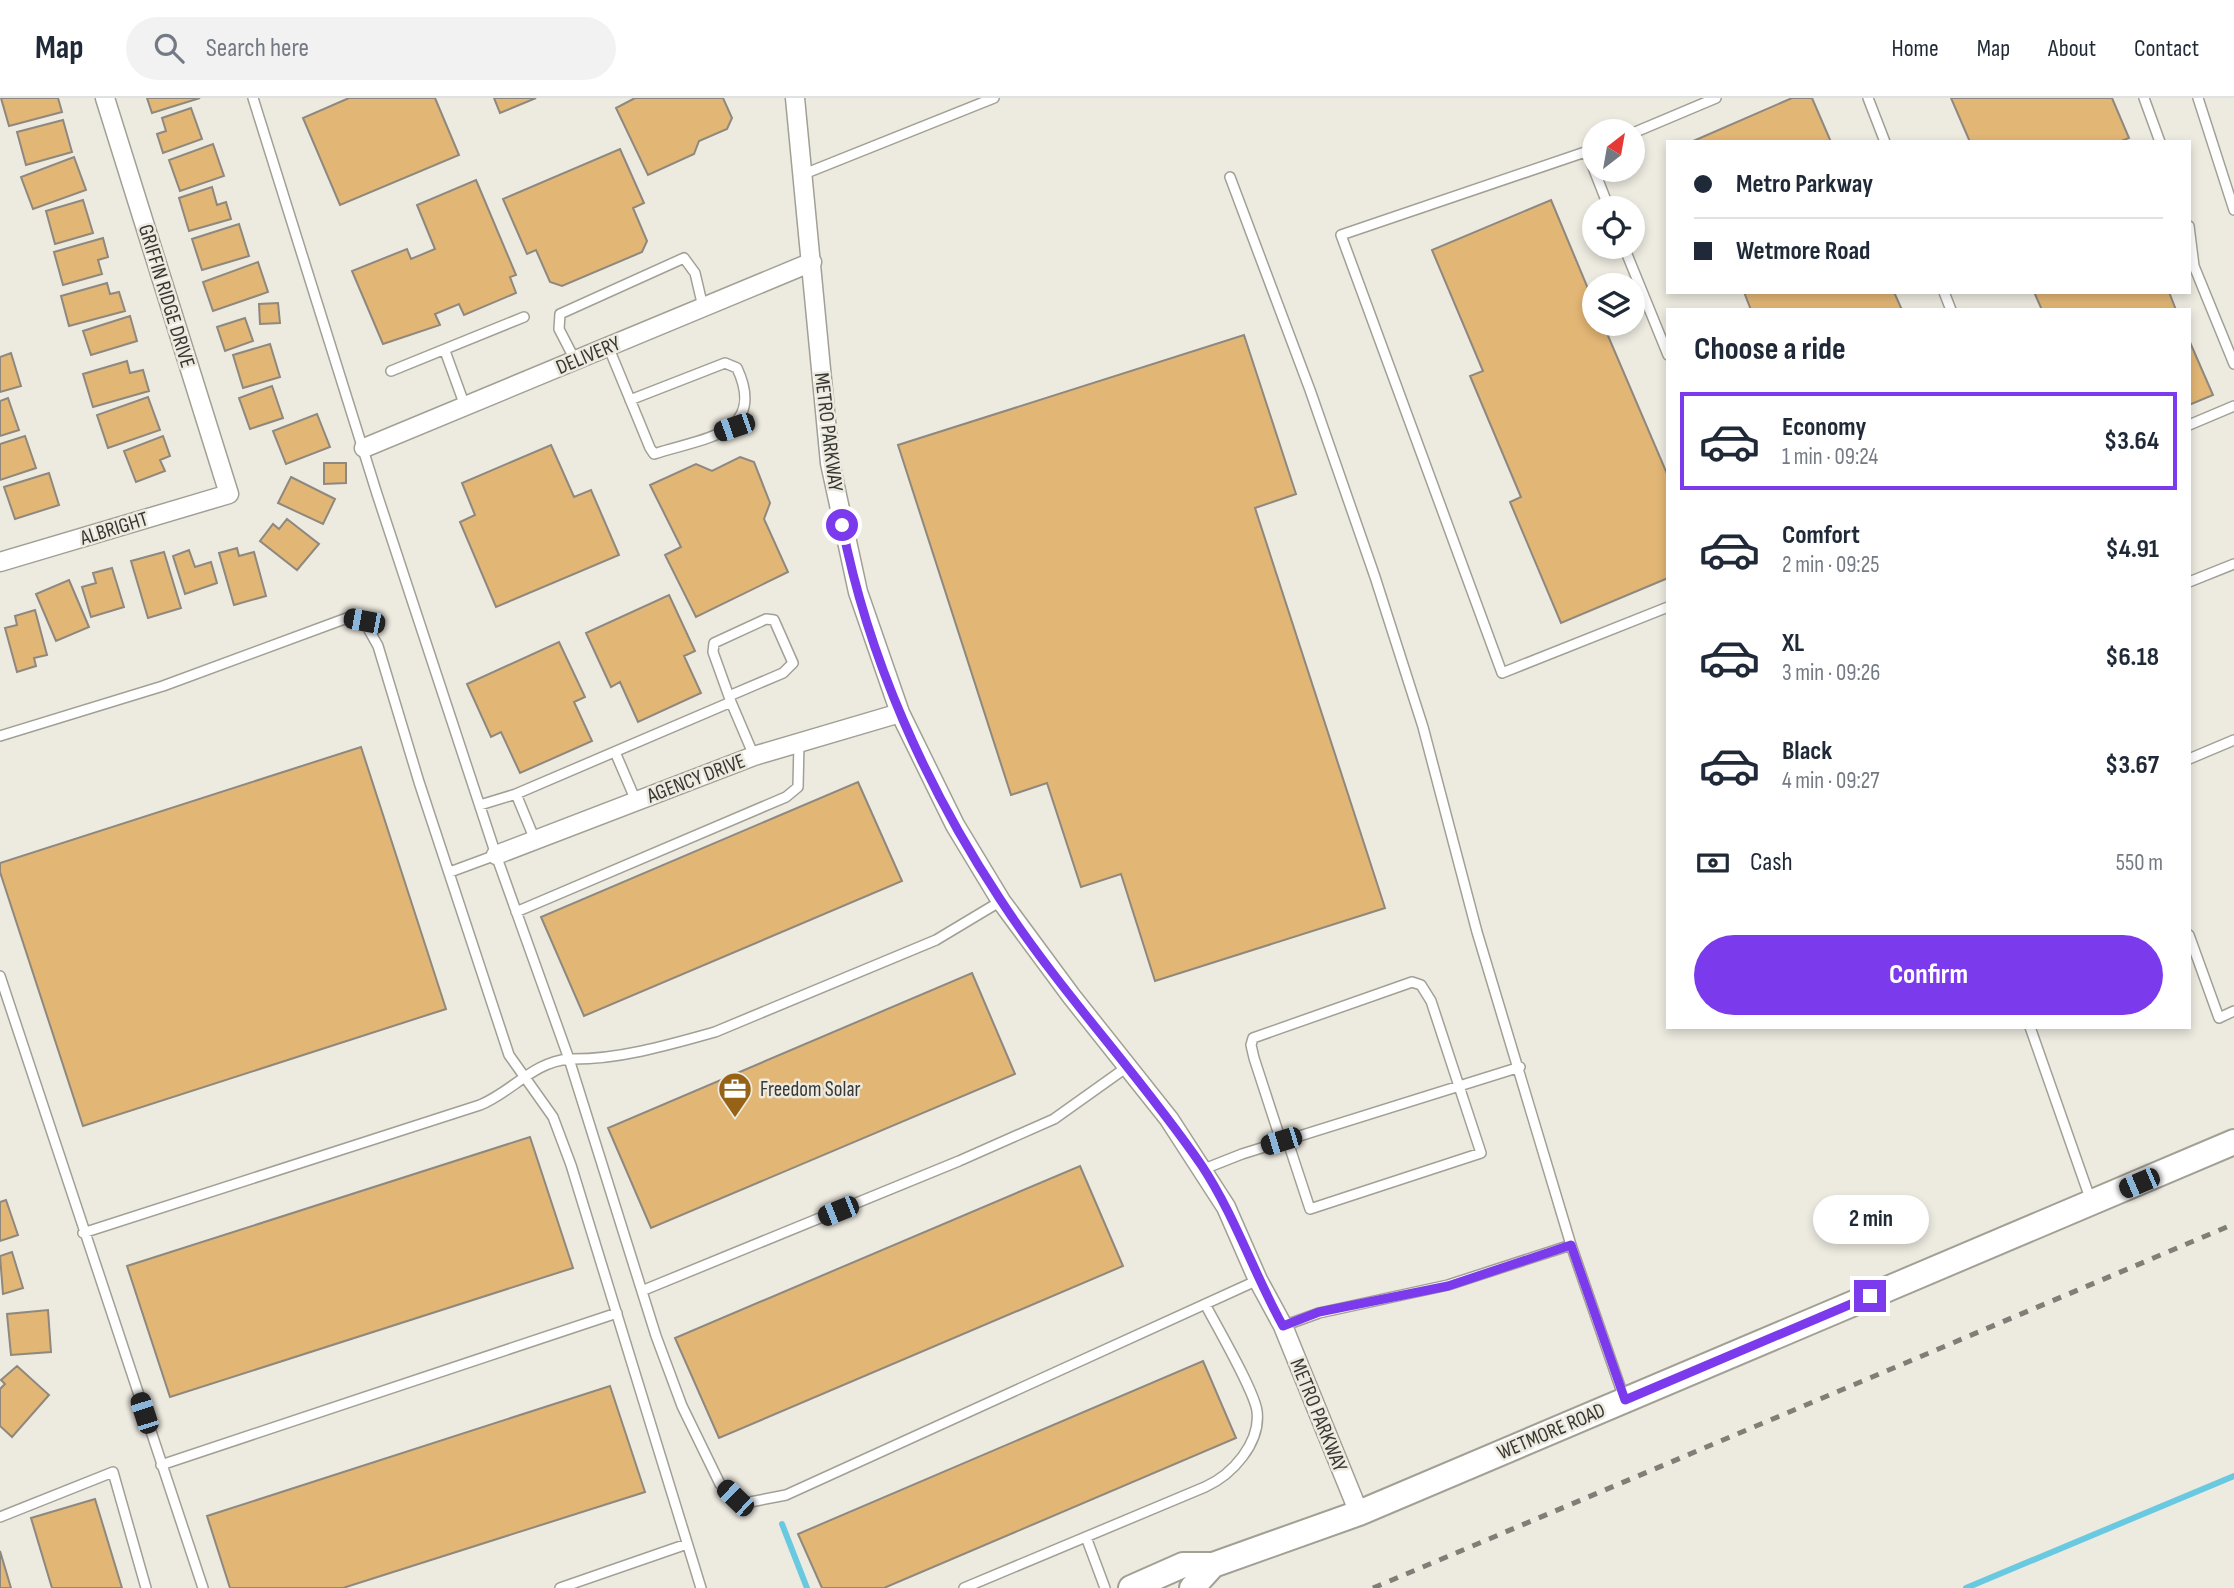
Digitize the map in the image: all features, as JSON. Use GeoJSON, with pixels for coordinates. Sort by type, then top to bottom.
{"type":"FeatureCollection","features":[{"type":"Feature","properties":{"kind":"main road","name":"WETMORE ROAD"},"geometry":{"type":"LineString","coordinates":[[1130,1588],[1184,1565],[1213,1565],[1359,1513],[2234,1142]]}},
{"type":"Feature","properties":{"kind":"main road","name":"WETMORE ROAD"},"geometry":{"type":"LineString","coordinates":[[1192,1588],[1213,1565]]}},
{"type":"Feature","properties":{"kind":"street","name":"GRIFFIN RIDGE DRIVE"},"geometry":{"type":"LineString","coordinates":[[105,98],[229,494]]}},
{"type":"Feature","properties":{"kind":"street","name":"METRO PARKWAY"},"geometry":{"type":"LineString","coordinates":[[795,98],[834,487],[859,592],[900,713],[955,825],[1001,901],[1204,1169],[1226,1207],[1258,1280],[1283,1326],[1359,1513]]}},
{"type":"Feature","properties":{"kind":"street","name":"DELIVERY"},"geometry":{"type":"LineString","coordinates":[[364,448],[812,262]]}},
{"type":"Feature","properties":{"kind":"street","name":"ALBRIGHT"},"geometry":{"type":"LineString","coordinates":[[0,562],[229,494]]}},
{"type":"Feature","properties":{"kind":"street","name":"AGENCY DRIVE"},"geometry":{"type":"LineString","coordinates":[[496,855],[754,757],[900,713]]}},
{"type":"Feature","properties":{"kind":"lane"},"geometry":{"type":"LineString","coordinates":[[253,98],[496,855],[569,1059],[665,1360],[710,1467],[720,1484],[746,1503],[786,1495],[1258,1280]]}},
{"type":"Feature","properties":{"kind":"lane"},"geometry":{"type":"LineString","coordinates":[[804,174],[994,98]]}},
{"type":"Feature","properties":{"kind":"lane"},"geometry":{"type":"LineString","coordinates":[[1645,128],[1716,98]]}},
{"type":"Feature","properties":{"kind":"lane"},"geometry":{"type":"LineString","coordinates":[[1868,98],[1884,140]]}},
{"type":"Feature","properties":{"kind":"lane"},"geometry":{"type":"LineString","coordinates":[[2144,98],[2159,140]]}},
{"type":"Feature","properties":{"kind":"lane"},"geometry":{"type":"LineString","coordinates":[[2198,98],[2234,210]]}},
{"type":"Feature","properties":{"kind":"lane"},"geometry":{"type":"LineString","coordinates":[[1582,153],[1341,235],[1502,673],[1666,608]]}},
{"type":"Feature","properties":{"kind":"lane"},"geometry":{"type":"LineString","coordinates":[[1230,177],[1310,390],[1375,577],[1423,727],[1478,932],[1571,1245],[1625,1400]]}},
{"type":"Feature","properties":{"kind":"lane"},"geometry":{"type":"LineString","coordinates":[[2191,242],[2194,266],[2234,364]]}},
{"type":"Feature","properties":{"kind":"lane"},"geometry":{"type":"LineString","coordinates":[[575,360],[559,329],[560,314],[684,258],[695,273],[703,307]]}},
{"type":"Feature","properties":{"kind":"lane"},"geometry":{"type":"LineString","coordinates":[[1629,259],[1666,350]]}},
{"type":"Feature","properties":{"kind":"lane"},"geometry":{"type":"LineString","coordinates":[[391,371],[524,317]]}},
{"type":"Feature","properties":{"kind":"lane"},"geometry":{"type":"LineString","coordinates":[[608,346],[630,400],[654,454],[734,427],[745,412],[746,387],[737,368],[725,363],[630,400]]}},
{"type":"Feature","properties":{"kind":"lane"},"geometry":{"type":"LineString","coordinates":[[445,351],[465,406]]}},
{"type":"Feature","properties":{"kind":"lane"},"geometry":{"type":"LineString","coordinates":[[2191,424],[2234,406]]}},
{"type":"Feature","properties":{"kind":"lane"},"geometry":{"type":"LineString","coordinates":[[2191,581],[2234,565]]}},
{"type":"Feature","properties":{"kind":"lane"},"geometry":{"type":"LineString","coordinates":[[0,736],[163,686],[347,618],[364,621],[378,646],[509,1055],[553,1117],[572,1165],[701,1588]]}},
{"type":"Feature","properties":{"kind":"lane"},"geometry":{"type":"LineString","coordinates":[[480,805],[516,794],[615,752],[730,699],[783,673],[793,663],[774,620],[766,619],[714,643],[713,652],[730,699],[754,757]]}},
{"type":"Feature","properties":{"kind":"lane"},"geometry":{"type":"LineString","coordinates":[[2191,758],[2234,740]]}},
{"type":"Feature","properties":{"kind":"lane"},"geometry":{"type":"LineString","coordinates":[[516,912],[786,797],[797,787],[799,743]]}},
{"type":"Feature","properties":{"kind":"lane"},"geometry":{"type":"LineString","coordinates":[[615,752],[636,801]]}},
{"type":"Feature","properties":{"kind":"lane"},"geometry":{"type":"LineString","coordinates":[[516,794],[535,840]]}},
{"type":"Feature","properties":{"kind":"lane"},"geometry":{"type":"LineString","coordinates":[[450,872],[496,855]]}},
{"type":"Feature","properties":{"kind":"lane"},"geometry":{"type":"LineString","coordinates":[[83,1233],[480,1105],[510,1090],[523,1077],[555,1060],[590,1060],[715,1032],[936,940],[1001,901]]}},
{"type":"Feature","properties":{"kind":"lane"},"geometry":{"type":"LineString","coordinates":[[2191,941],[2219,1018],[2234,1011]]}},
{"type":"Feature","properties":{"kind":"lane"},"geometry":{"type":"LineString","coordinates":[[0,976],[83,1233],[203,1588]]}},
{"type":"Feature","properties":{"kind":"lane"},"geometry":{"type":"LineString","coordinates":[[1412,982],[1421,985],[1431,1001],[1459,1086],[1481,1153],[1310,1209],[1251,1045],[1253,1038],[1412,982]]}},
{"type":"Feature","properties":{"kind":"lane"},"geometry":{"type":"LineString","coordinates":[[2031,1029],[2091,1203]]}},
{"type":"Feature","properties":{"kind":"lane"},"geometry":{"type":"LineString","coordinates":[[643,1290],[959,1161],[1054,1119],[1127,1067]]}},
{"type":"Feature","properties":{"kind":"lane"},"geometry":{"type":"LineString","coordinates":[[1204,1169],[1284,1140],[1520,1068]]}},
{"type":"Feature","properties":{"kind":"lane"},"geometry":{"type":"LineString","coordinates":[[1283,1326],[1319,1312],[1448,1286],[1571,1245]]}},
{"type":"Feature","properties":{"kind":"lane"},"geometry":{"type":"LineString","coordinates":[[964,1588],[1224,1478],[1246,1449],[1257,1420],[1257,1408],[1205,1304]]}},
{"type":"Feature","properties":{"kind":"lane"},"geometry":{"type":"LineString","coordinates":[[161,1465],[617,1313]]}},
{"type":"Feature","properties":{"kind":"lane"},"geometry":{"type":"LineString","coordinates":[[0,1517],[113,1472],[146,1588]]}},
{"type":"Feature","properties":{"kind":"lane"},"geometry":{"type":"LineString","coordinates":[[1086,1537],[1105,1588]]}},
{"type":"Feature","properties":{"kind":"lane"},"geometry":{"type":"LineString","coordinates":[[560,1588],[687,1544]]}},
{"type":"Feature","properties":{"kind":"building"},"geometry":{"type":"Polygon","coordinates":[[[1,98],[58,98],[62,112],[9,126],[1,98]]]}},
{"type":"Feature","properties":{"kind":"building"},"geometry":{"type":"Polygon","coordinates":[[[147,98],[200,98],[152,113],[147,98]]]}},
{"type":"Feature","properties":{"kind":"building"},"geometry":{"type":"Polygon","coordinates":[[[349,98],[435,98],[459,155],[340,205],[303,118],[349,98]]]}},
{"type":"Feature","properties":{"kind":"building"},"geometry":{"type":"Polygon","coordinates":[[[494,98],[536,98],[500,113],[494,98]]]}},
{"type":"Feature","properties":{"kind":"building"},"geometry":{"type":"Polygon","coordinates":[[[635,98],[723,98],[732,118],[727,129],[699,141],[694,154],[648,175],[616,108],[635,98]]]}},
{"type":"Feature","properties":{"kind":"building"},"geometry":{"type":"Polygon","coordinates":[[[1792,98],[1812,98],[1830,140],[1696,140],[1792,98]]]}},
{"type":"Feature","properties":{"kind":"building"},"geometry":{"type":"Polygon","coordinates":[[[1951,98],[2112,98],[2129,138],[2124,140],[1969,140],[1951,98]]]}},
{"type":"Feature","properties":{"kind":"building"},"geometry":{"type":"Polygon","coordinates":[[[191,108],[202,139],[163,153],[157,134],[166,131],[162,118],[191,108]]]}},
{"type":"Feature","properties":{"kind":"building"},"geometry":{"type":"Polygon","coordinates":[[[63,120],[72,152],[26,165],[17,132],[63,120]]]}},
{"type":"Feature","properties":{"kind":"building"},"geometry":{"type":"Polygon","coordinates":[[[213,144],[224,176],[180,191],[169,160],[213,144]]]}},
{"type":"Feature","properties":{"kind":"building"},"geometry":{"type":"Polygon","coordinates":[[[620,149],[644,203],[633,208],[647,241],[642,252],[562,286],[550,282],[536,250],[527,254],[503,199],[620,149]]]}},
{"type":"Feature","properties":{"kind":"building"},"geometry":{"type":"Polygon","coordinates":[[[74,157],[86,190],[33,209],[21,177],[74,157]]]}},
{"type":"Feature","properties":{"kind":"building"},"geometry":{"type":"Polygon","coordinates":[[[476,180],[516,275],[510,277],[516,293],[464,315],[459,304],[435,314],[440,325],[383,344],[352,271],[407,249],[411,259],[435,249],[417,205],[476,180]]]}},
{"type":"Feature","properties":{"kind":"building"},"geometry":{"type":"Polygon","coordinates":[[[212,187],[217,205],[226,202],[231,219],[189,231],[179,198],[212,187]]]}},
{"type":"Feature","properties":{"kind":"building"},"geometry":{"type":"Polygon","coordinates":[[[83,200],[93,233],[55,244],[46,211],[83,200]]]}},
{"type":"Feature","properties":{"kind":"building"},"geometry":{"type":"Polygon","coordinates":[[[1551,200],[1582,274],[1582,336],[1608,336],[1666,471],[1666,579],[1561,623],[1510,502],[1521,497],[1470,376],[1483,371],[1432,250],[1551,200]]]}},
{"type":"Feature","properties":{"kind":"building"},"geometry":{"type":"Polygon","coordinates":[[[239,224],[249,256],[202,270],[192,239],[239,224]]]}},
{"type":"Feature","properties":{"kind":"building"},"geometry":{"type":"Polygon","coordinates":[[[103,238],[108,257],[98,260],[102,274],[63,285],[54,252],[103,238]]]}},
{"type":"Feature","properties":{"kind":"building"},"geometry":{"type":"Polygon","coordinates":[[[258,262],[268,292],[213,311],[203,282],[258,262]]]}},
{"type":"Feature","properties":{"kind":"building"},"geometry":{"type":"Polygon","coordinates":[[[107,283],[110,294],[119,292],[125,311],[69,326],[61,296],[107,283]]]}},
{"type":"Feature","properties":{"kind":"building"},"geometry":{"type":"Polygon","coordinates":[[[1745,294],[1895,294],[1901,308],[1750,308],[1745,294]]]}},
{"type":"Feature","properties":{"kind":"building"},"geometry":{"type":"Polygon","coordinates":[[[2035,294],[2170,294],[2175,308],[2041,308],[2035,294]]]}},
{"type":"Feature","properties":{"kind":"building"},"geometry":{"type":"Polygon","coordinates":[[[278,303],[280,323],[260,324],[259,304],[278,303]]]}},
{"type":"Feature","properties":{"kind":"building"},"geometry":{"type":"Polygon","coordinates":[[[130,316],[137,341],[91,355],[83,331],[130,316]]]}},
{"type":"Feature","properties":{"kind":"building"},"geometry":{"type":"Polygon","coordinates":[[[245,318],[253,341],[225,351],[217,327],[245,318]]]}},
{"type":"Feature","properties":{"kind":"building"},"geometry":{"type":"Polygon","coordinates":[[[1244,335],[1296,494],[1255,508],[1385,908],[1155,981],[1121,874],[1081,887],[1047,783],[1011,795],[898,445],[1244,335]]]}},
{"type":"Feature","properties":{"kind":"building"},"geometry":{"type":"Polygon","coordinates":[[[270,344],[280,377],[243,388],[233,355],[270,344]]]}},
{"type":"Feature","properties":{"kind":"building"},"geometry":{"type":"Polygon","coordinates":[[[2191,345],[2213,395],[2191,404],[2191,345]]]}},
{"type":"Feature","properties":{"kind":"building"},"geometry":{"type":"Polygon","coordinates":[[[11,353],[21,386],[0,392],[0,357],[11,353]]]}},
{"type":"Feature","properties":{"kind":"building"},"geometry":{"type":"Polygon","coordinates":[[[127,361],[130,373],[143,370],[149,391],[93,407],[83,374],[127,361]]]}},
{"type":"Feature","properties":{"kind":"building"},"geometry":{"type":"Polygon","coordinates":[[[272,386],[283,418],[250,429],[239,398],[272,386]]]}},
{"type":"Feature","properties":{"kind":"building"},"geometry":{"type":"Polygon","coordinates":[[[148,397],[160,430],[108,448],[97,415],[148,397]]]}},
{"type":"Feature","properties":{"kind":"building"},"geometry":{"type":"Polygon","coordinates":[[[8,398],[19,430],[0,436],[0,401],[8,398]]]}},
{"type":"Feature","properties":{"kind":"building"},"geometry":{"type":"Polygon","coordinates":[[[317,414],[330,447],[286,464],[273,431],[317,414]]]}},
{"type":"Feature","properties":{"kind":"building"},"geometry":{"type":"Polygon","coordinates":[[[25,436],[36,468],[0,480],[0,444],[25,436]]]}},
{"type":"Feature","properties":{"kind":"building"},"geometry":{"type":"Polygon","coordinates":[[[163,436],[170,456],[160,460],[165,471],[136,482],[124,451],[163,436]]]}},
{"type":"Feature","properties":{"kind":"building"},"geometry":{"type":"Polygon","coordinates":[[[551,445],[574,497],[591,490],[619,555],[496,607],[460,522],[475,515],[462,483],[551,445]]]}},
{"type":"Feature","properties":{"kind":"building"},"geometry":{"type":"Polygon","coordinates":[[[740,457],[754,462],[770,503],[764,519],[788,572],[696,617],[665,555],[681,547],[650,485],[696,464],[712,471],[740,457]]]}},
{"type":"Feature","properties":{"kind":"building"},"geometry":{"type":"Polygon","coordinates":[[[324,463],[346,463],[346,483],[324,484],[324,463]]]}},
{"type":"Feature","properties":{"kind":"building"},"geometry":{"type":"Polygon","coordinates":[[[49,473],[59,505],[15,519],[4,487],[49,473]]]}},
{"type":"Feature","properties":{"kind":"building"},"geometry":{"type":"Polygon","coordinates":[[[291,477],[335,499],[323,524],[278,503],[291,477]]]}},
{"type":"Feature","properties":{"kind":"building"},"geometry":{"type":"Polygon","coordinates":[[[287,519],[319,544],[297,570],[260,541],[273,524],[279,529],[287,519]]]}},
{"type":"Feature","properties":{"kind":"building"},"geometry":{"type":"Polygon","coordinates":[[[237,548],[239,556],[254,552],[266,596],[234,605],[219,553],[237,548]]]}},
{"type":"Feature","properties":{"kind":"building"},"geometry":{"type":"Polygon","coordinates":[[[189,550],[195,567],[211,562],[217,583],[185,594],[173,556],[189,550]]]}},
{"type":"Feature","properties":{"kind":"building"},"geometry":{"type":"Polygon","coordinates":[[[164,552],[181,608],[148,618],[131,561],[164,552]]]}},
{"type":"Feature","properties":{"kind":"building"},"geometry":{"type":"Polygon","coordinates":[[[112,568],[124,607],[91,617],[82,587],[96,583],[93,573],[112,568]]]}},
{"type":"Feature","properties":{"kind":"building"},"geometry":{"type":"Polygon","coordinates":[[[69,580],[89,627],[56,641],[36,594],[69,580]]]}},
{"type":"Feature","properties":{"kind":"building"},"geometry":{"type":"Polygon","coordinates":[[[669,595],[695,651],[684,656],[701,693],[638,722],[620,682],[611,687],[586,633],[669,595]]]}},
{"type":"Feature","properties":{"kind":"building"},"geometry":{"type":"Polygon","coordinates":[[[35,610],[47,655],[34,658],[36,666],[17,672],[5,628],[17,625],[15,616],[35,610]]]}},
{"type":"Feature","properties":{"kind":"building"},"geometry":{"type":"Polygon","coordinates":[[[559,642],[585,697],[574,702],[592,741],[520,773],[501,732],[491,737],[467,684],[559,642]]]}},
{"type":"Feature","properties":{"kind":"building"},"geometry":{"type":"Polygon","coordinates":[[[361,747],[446,1009],[83,1126],[0,872],[0,863],[361,747]]]}},
{"type":"Feature","properties":{"kind":"building"},"geometry":{"type":"Polygon","coordinates":[[[858,782],[902,881],[584,1016],[541,917],[858,782]]]}},
{"type":"Feature","properties":{"kind":"building"},"geometry":{"type":"Polygon","coordinates":[[[972,973],[1015,1074],[651,1228],[608,1128],[972,973]]]}},
{"type":"Feature","properties":{"kind":"building"},"geometry":{"type":"Polygon","coordinates":[[[530,1137],[573,1268],[170,1397],[127,1266],[530,1137]]]}},
{"type":"Feature","properties":{"kind":"building"},"geometry":{"type":"Polygon","coordinates":[[[1080,1166],[1123,1266],[719,1438],[675,1338],[1080,1166]]]}},
{"type":"Feature","properties":{"kind":"building"},"geometry":{"type":"Polygon","coordinates":[[[6,1200],[18,1235],[0,1241],[0,1202],[6,1200]]]}},
{"type":"Feature","properties":{"kind":"building"},"geometry":{"type":"Polygon","coordinates":[[[12,1252],[23,1288],[3,1294],[0,1256],[12,1252]]]}},
{"type":"Feature","properties":{"kind":"building"},"geometry":{"type":"Polygon","coordinates":[[[48,1310],[51,1352],[11,1355],[7,1314],[48,1310]]]}},
{"type":"Feature","properties":{"kind":"building"},"geometry":{"type":"Polygon","coordinates":[[[1203,1361],[1236,1438],[884,1588],[822,1588],[798,1534],[1203,1361]]]}},
{"type":"Feature","properties":{"kind":"building"},"geometry":{"type":"Polygon","coordinates":[[[17,1366],[49,1395],[12,1437],[0,1426],[0,1389],[5,1384],[1,1380],[17,1366]]]}},
{"type":"Feature","properties":{"kind":"building"},"geometry":{"type":"Polygon","coordinates":[[[610,1386],[645,1492],[343,1588],[230,1588],[207,1516],[610,1386]]]}},
{"type":"Feature","properties":{"kind":"building"},"geometry":{"type":"Polygon","coordinates":[[[95,1499],[122,1588],[52,1588],[31,1518],[95,1499]]]}},
{"type":"Feature","properties":{"kind":"building"},"geometry":{"type":"Polygon","coordinates":[[[0,1551],[11,1588],[0,1588],[0,1551]]]}},
{"type":"Feature","properties":{"kind":"waterway"},"geometry":{"type":"LineString","coordinates":[[1966,1588],[2234,1476]]}},
{"type":"Feature","properties":{"kind":"waterway"},"geometry":{"type":"LineString","coordinates":[[782,1524],[807,1588]]}},
{"type":"Feature","properties":{"kind":"railway"},"geometry":{"type":"LineString","coordinates":[[1373,1588],[2234,1224]]}},
{"type":"Feature","properties":{"kind":"place","name":"Freedom Solar"},"geometry":{"type":"Point","coordinates":[735,1119]}},
{"type":"Feature","properties":{"kind":"route"},"geometry":{"type":"LineString","coordinates":[[842,525],[859,592],[900,713],[928,775],[955,825],[1001,901],[1072,998],[1169,1119],[1204,1169],[1226,1207],[1258,1280],[1283,1326],[1319,1312],[1448,1286],[1571,1245],[1625,1400],[1870,1296]]}}]}
